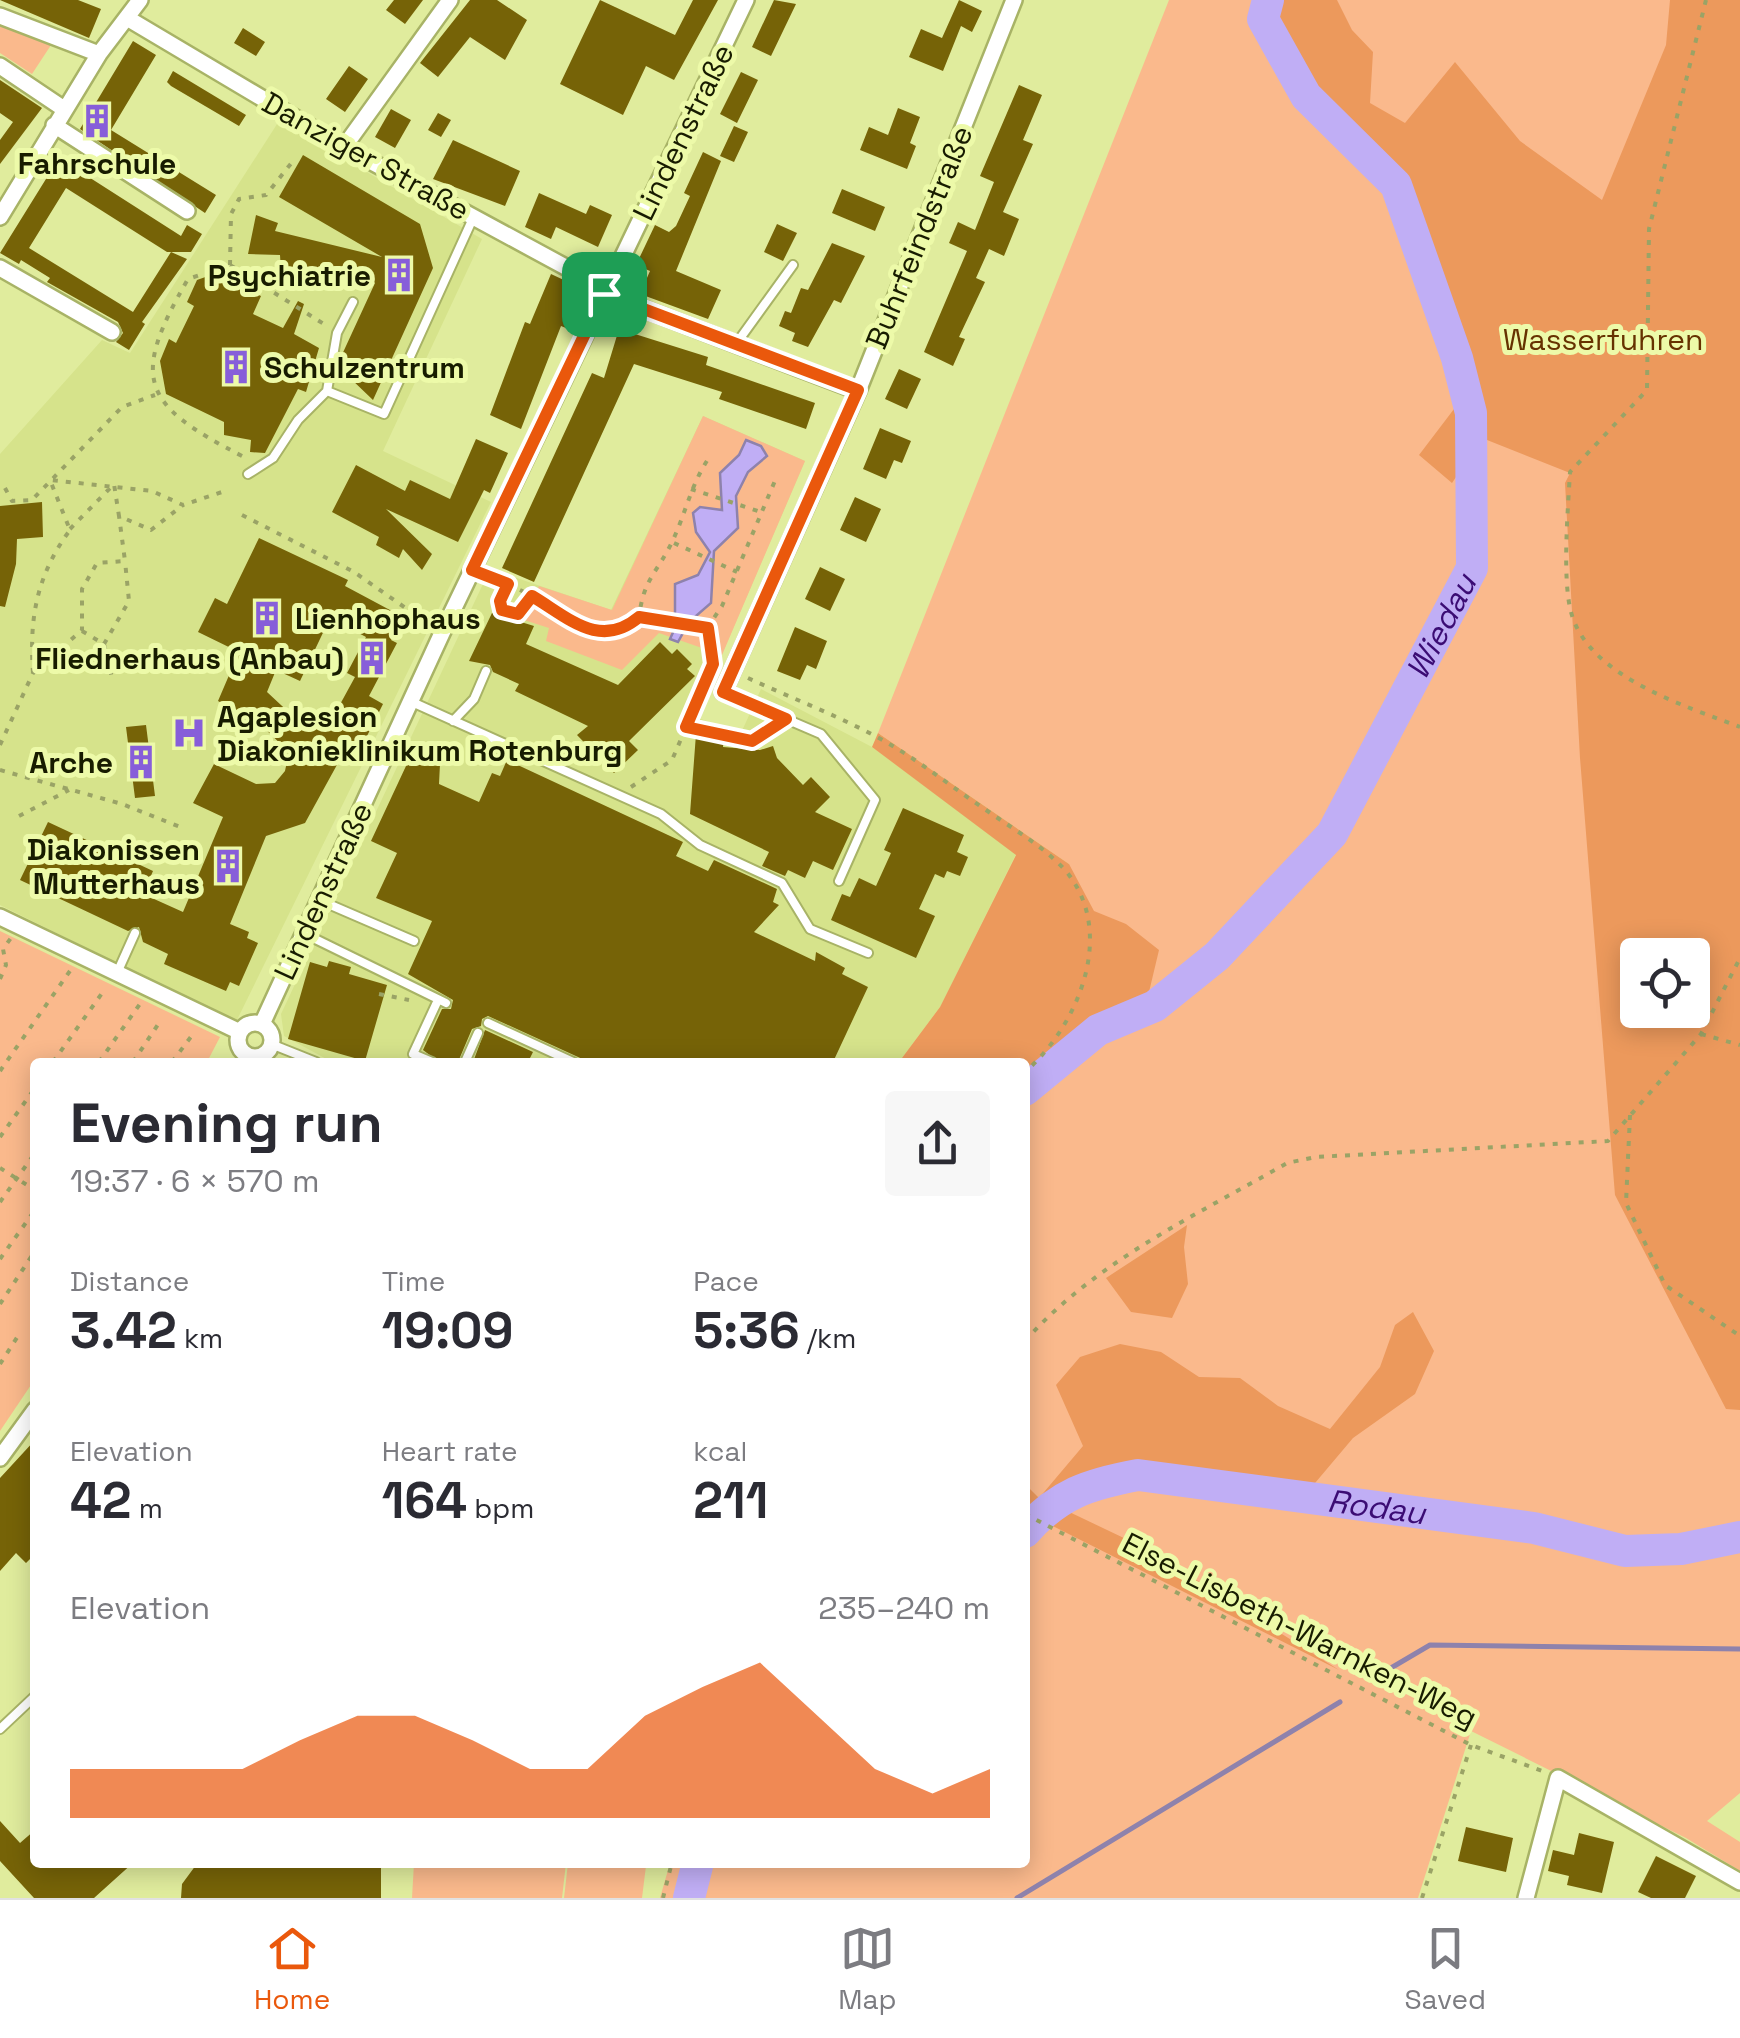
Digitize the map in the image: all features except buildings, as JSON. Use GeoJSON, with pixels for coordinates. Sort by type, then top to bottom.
{"type":"FeatureCollection","features":[{"type":"Feature","properties":{"kind":"street"},"geometry":{"type":"LineString","coordinates":[[0,218],[99,54],[140,0]]}},
{"type":"Feature","properties":{"kind":"street"},"geometry":{"type":"LineString","coordinates":[[344,147],[450,0]]}},
{"type":"Feature","properties":{"kind":"street","name":"Lindenstraße"},"geometry":{"type":"LineString","coordinates":[[262,1024],[472,570],[746,0]]}},
{"type":"Feature","properties":{"kind":"street","name":"Buhrfeindstraße"},"geometry":{"type":"LineString","coordinates":[[723,692],[858,390],[1014,0]]}},
{"type":"Feature","properties":{"kind":"street"},"geometry":{"type":"LineString","coordinates":[[0,16],[99,54]]}},
{"type":"Feature","properties":{"kind":"street","name":"Danziger Straße"},"geometry":{"type":"LineString","coordinates":[[126,18],[344,147],[606,292],[858,390]]}},
{"type":"Feature","properties":{"kind":"street"},"geometry":{"type":"LineString","coordinates":[[0,66],[64,109]]}},
{"type":"Feature","properties":{"kind":"street"},"geometry":{"type":"LineString","coordinates":[[54,125],[187,211]]}},
{"type":"Feature","properties":{"kind":"street"},"geometry":{"type":"LineString","coordinates":[[0,268],[112,332]]}},
{"type":"Feature","properties":{"kind":"street"},"geometry":{"type":"LineString","coordinates":[[0,918],[240,1032]]}},
{"type":"Feature","properties":{"kind":"street"},"geometry":{"type":"LineString","coordinates":[[251,1024],[262,1024],[270,1032],[271,1044],[262,1055],[242,1058],[240,1032],[251,1024]]}},
{"type":"Feature","properties":{"kind":"street"},"geometry":{"type":"LineString","coordinates":[[0,1458],[30,1417]]}},
{"type":"Feature","properties":{"kind":"street"},"geometry":{"type":"LineString","coordinates":[[1526,1898],[1558,1778],[1740,1882]]}},
{"type":"Feature","properties":{"kind":"lane"},"geometry":{"type":"LineString","coordinates":[[327,390],[384,414],[474,216]]}},
{"type":"Feature","properties":{"kind":"lane"},"geometry":{"type":"LineString","coordinates":[[736,344],[793,264]]}},
{"type":"Feature","properties":{"kind":"lane"},"geometry":{"type":"LineString","coordinates":[[248,474],[273,458],[298,420],[327,390],[337,334],[354,302]]}},
{"type":"Feature","properties":{"kind":"lane"},"geometry":{"type":"LineString","coordinates":[[472,570],[508,584]]}},
{"type":"Feature","properties":{"kind":"lane"},"geometry":{"type":"LineString","coordinates":[[452,721],[474,699],[486,671]]}},
{"type":"Feature","properties":{"kind":"lane"},"geometry":{"type":"LineString","coordinates":[[723,692],[821,734],[875,800],[839,881]]}},
{"type":"Feature","properties":{"kind":"lane"},"geometry":{"type":"LineString","coordinates":[[412,702],[661,814],[700,845],[782,884],[810,929],[868,954]]}},
{"type":"Feature","properties":{"kind":"lane"},"geometry":{"type":"LineString","coordinates":[[319,900],[414,941]]}},
{"type":"Feature","properties":{"kind":"lane"},"geometry":{"type":"LineString","coordinates":[[117,974],[135,933]]}},
{"type":"Feature","properties":{"kind":"lane"},"geometry":{"type":"LineString","coordinates":[[303,933],[440,1003],[414,1054],[423,1058]]}},
{"type":"Feature","properties":{"kind":"lane"},"geometry":{"type":"LineString","coordinates":[[488,1023],[564,1058]]}},
{"type":"Feature","properties":{"kind":"lane"},"geometry":{"type":"LineString","coordinates":[[467,1058],[478,1033]]}},
{"type":"Feature","properties":{"kind":"lane"},"geometry":{"type":"LineString","coordinates":[[271,1044],[306,1058]]}},
{"type":"Feature","properties":{"kind":"lane"},"geometry":{"type":"LineString","coordinates":[[0,1729],[30,1701]]}},
{"type":"Feature","properties":{"kind":"path"},"geometry":{"type":"LineString","coordinates":[[1706,0],[1649,229],[1646,390],[1570,472],[1571,614],[1592,646],[1637,687],[1740,727]]}},
{"type":"Feature","properties":{"kind":"path"},"geometry":{"type":"LineString","coordinates":[[230,265],[231,214],[238,199],[266,195],[293,160]]}},
{"type":"Feature","properties":{"kind":"path"},"geometry":{"type":"LineString","coordinates":[[230,265],[337,334]]}},
{"type":"Feature","properties":{"kind":"path"},"geometry":{"type":"LineString","coordinates":[[230,265],[188,279],[167,316],[150,368],[155,395],[199,434],[242,456]]}},
{"type":"Feature","properties":{"kind":"path"},"geometry":{"type":"LineString","coordinates":[[4,488],[12,502],[32,500],[122,408],[155,395]]}},
{"type":"Feature","properties":{"kind":"path"},"geometry":{"type":"LineString","coordinates":[[639,617],[642,587],[672,542],[692,489],[711,455]]}},
{"type":"Feature","properties":{"kind":"path"},"geometry":{"type":"LineString","coordinates":[[644,776],[672,760],[713,664],[708,628],[778,476]]}},
{"type":"Feature","properties":{"kind":"path"},"geometry":{"type":"LineString","coordinates":[[50,480],[114,484],[152,492],[183,506]]}},
{"type":"Feature","properties":{"kind":"path"},"geometry":{"type":"LineString","coordinates":[[50,480],[70,530]]}},
{"type":"Feature","properties":{"kind":"path"},"geometry":{"type":"LineString","coordinates":[[104,644],[130,601],[114,484]]}},
{"type":"Feature","properties":{"kind":"path"},"geometry":{"type":"LineString","coordinates":[[33,672],[30,637],[44,565],[70,530],[114,484]]}},
{"type":"Feature","properties":{"kind":"path"},"geometry":{"type":"LineString","coordinates":[[692,489],[761,512]]}},
{"type":"Feature","properties":{"kind":"path"},"geometry":{"type":"LineString","coordinates":[[119,516],[151,530],[183,506],[228,490]]}},
{"type":"Feature","properties":{"kind":"path"},"geometry":{"type":"LineString","coordinates":[[242,515],[354,572],[442,634]]}},
{"type":"Feature","properties":{"kind":"path"},"geometry":{"type":"LineString","coordinates":[[672,542],[737,572]]}},
{"type":"Feature","properties":{"kind":"path"},"geometry":{"type":"LineString","coordinates":[[0,744],[33,672],[82,630],[82,589],[96,563],[125,561]]}},
{"type":"Feature","properties":{"kind":"path"},"geometry":{"type":"LineString","coordinates":[[532,596],[518,614],[502,610],[500,601],[508,584],[532,596],[593,630],[617,632],[639,617],[708,628]]}},
{"type":"Feature","properties":{"kind":"path"},"geometry":{"type":"LineString","coordinates":[[82,630],[104,644],[112,678]]}},
{"type":"Feature","properties":{"kind":"path"},"geometry":{"type":"LineString","coordinates":[[733,671],[886,742],[1037,845],[1066,872],[1086,910],[1090,953],[1083,991],[1058,1035],[1030,1066]]}},
{"type":"Feature","properties":{"kind":"path"},"geometry":{"type":"LineString","coordinates":[[686,727],[752,741],[786,719]]}},
{"type":"Feature","properties":{"kind":"path"},"geometry":{"type":"LineString","coordinates":[[0,770],[183,828]]}},
{"type":"Feature","properties":{"kind":"path"},"geometry":{"type":"LineString","coordinates":[[19,816],[69,790]]}},
{"type":"Feature","properties":{"kind":"path"},"geometry":{"type":"LineString","coordinates":[[0,979],[6,966],[2,948],[20,927]]}},
{"type":"Feature","properties":{"kind":"path"},"geometry":{"type":"LineString","coordinates":[[0,1071],[80,956]]}},
{"type":"Feature","properties":{"kind":"path"},"geometry":{"type":"LineString","coordinates":[[1030,1335],[1060,1302],[1104,1269],[1287,1163],[1316,1157],[1608,1142],[1700,1034],[1740,958]]}},
{"type":"Feature","properties":{"kind":"path"},"geometry":{"type":"LineString","coordinates":[[56,1058],[104,989]]}},
{"type":"Feature","properties":{"kind":"path"},"geometry":{"type":"LineString","coordinates":[[102,1058],[150,990]]}},
{"type":"Feature","properties":{"kind":"path"},"geometry":{"type":"LineString","coordinates":[[380,994],[440,1003]]}},
{"type":"Feature","properties":{"kind":"path"},"geometry":{"type":"LineString","coordinates":[[136,1058],[161,1020]]}},
{"type":"Feature","properties":{"kind":"path"},"geometry":{"type":"LineString","coordinates":[[175,1058],[193,1034]]}},
{"type":"Feature","properties":{"kind":"path"},"geometry":{"type":"LineString","coordinates":[[1700,1034],[1740,1045]]}},
{"type":"Feature","properties":{"kind":"path"},"geometry":{"type":"LineString","coordinates":[[0,1138],[30,1095]]}},
{"type":"Feature","properties":{"kind":"path"},"geometry":{"type":"LineString","coordinates":[[1630,1112],[1626,1203],[1665,1285],[1740,1336]]}},
{"type":"Feature","properties":{"kind":"path"},"geometry":{"type":"LineString","coordinates":[[0,1202],[30,1160]]}},
{"type":"Feature","properties":{"kind":"path"},"geometry":{"type":"LineString","coordinates":[[0,1168],[30,1187]]}},
{"type":"Feature","properties":{"kind":"path"},"geometry":{"type":"LineString","coordinates":[[0,1260],[30,1217]]}},
{"type":"Feature","properties":{"kind":"path"},"geometry":{"type":"LineString","coordinates":[[0,1304],[30,1259]]}},
{"type":"Feature","properties":{"kind":"path"},"geometry":{"type":"LineString","coordinates":[[0,1364],[18,1336]]}},
{"type":"Feature","properties":{"kind":"path","name":"Else-Lisbeth-Warnken-Weg"},"geometry":{"type":"LineString","coordinates":[[1030,1517],[1470,1745],[1558,1778]]}},
{"type":"Feature","properties":{"kind":"path"},"geometry":{"type":"LineString","coordinates":[[1422,1898],[1470,1745]]}},
{"type":"Feature","properties":{"kind":"path"},"geometry":{"type":"LineString","coordinates":[[663,1898],[670,1868]]}},
{"type":"Feature","properties":{"kind":"shaded area","name":"Agaplesion Diakonieklinikum Rotenburg"},"geometry":{"type":"Polygon","coordinates":[[[279,121],[482,239],[383,451],[491,502],[236,1022],[0,905],[0,454],[102,340],[130,353],[279,121]]]}},
{"type":"Feature","properties":{"kind":"shaded area","name":"Agaplesion Diakonieklinikum Rotenburg"},"geometry":{"type":"Polygon","coordinates":[[[703,416],[805,461],[695,717],[741,733],[761,689],[872,747],[1016,854],[940,1007],[902,1058],[325,1058],[284,1036],[281,1014],[490,569],[611,610],[703,416]]]}},
{"type":"Feature","properties":{"kind":"shaded area"},"geometry":{"type":"Polygon","coordinates":[[[746,440],[761,446],[767,456],[748,472],[736,496],[738,528],[714,551],[711,603],[689,622],[678,642],[670,639],[675,628],[675,584],[698,575],[710,552],[696,532],[693,513],[700,507],[722,510],[720,473],[739,455],[746,440]]]}},
{"type":"Feature","properties":{"kind":"green space"},"geometry":{"type":"Polygon","coordinates":[[[1169,0],[1740,0],[1740,1793],[1707,1821],[1740,1842],[1740,1871],[1686,1838],[1471,1731],[1418,1898],[660,1898],[669,1868],[1030,1868],[1030,1058],[1026,1058],[1069,864],[878,733],[1169,0]]]}},
{"type":"Feature","properties":{"kind":"green space","name":"Wasserfuhren"},"geometry":{"type":"Polygon","coordinates":[[[1272,0],[1337,0],[1352,30],[1373,52],[1370,103],[1405,123],[1455,62],[1520,141],[1602,200],[1666,45],[1670,0],[1740,0],[1740,1410],[1726,1409],[1615,1195],[1580,758],[1565,483],[1570,473],[1482,438],[1452,483],[1419,455],[1454,409],[1457,358],[1383,150],[1345,123],[1309,88],[1267,18],[1272,0]]]}},
{"type":"Feature","properties":{"kind":"green space"},"geometry":{"type":"Polygon","coordinates":[[[0,22],[53,42],[32,74],[0,53],[0,22]]]}},
{"type":"Feature","properties":{"kind":"green space"},"geometry":{"type":"Polygon","coordinates":[[[703,416],[805,461],[722,655],[659,633],[622,670],[546,641],[549,628],[521,619],[539,586],[612,610],[703,416]]]}},
{"type":"Feature","properties":{"kind":"green space"},"geometry":{"type":"Polygon","coordinates":[[[878,733],[1069,864],[1094,911],[1126,924],[1159,950],[1149,992],[1060,1045],[1030,1072],[1030,1058],[902,1058],[940,1007],[1016,855],[872,747],[878,733]]]}},
{"type":"Feature","properties":{"kind":"green space"},"geometry":{"type":"Polygon","coordinates":[[[0,931],[220,1037],[209,1058],[30,1058],[30,1386],[0,1431],[0,931]]]}},
{"type":"Feature","properties":{"kind":"green space"},"geometry":{"type":"Polygon","coordinates":[[[1187,1225],[1184,1247],[1188,1284],[1172,1318],[1131,1312],[1106,1278],[1187,1225]]]}},
{"type":"Feature","properties":{"kind":"green space"},"geometry":{"type":"Polygon","coordinates":[[[1413,1312],[1434,1351],[1415,1394],[1353,1438],[1310,1489],[1136,1467],[1081,1479],[1040,1498],[1149,1550],[1339,1670],[1030,1515],[1030,1489],[1039,1498],[1083,1446],[1056,1385],[1080,1357],[1120,1344],[1161,1352],[1199,1377],[1240,1378],[1278,1406],[1330,1429],[1380,1367],[1395,1325],[1413,1312]]]}},
{"type":"Feature","properties":{"kind":"green space"},"geometry":{"type":"Polygon","coordinates":[[[414,1868],[565,1868],[562,1898],[412,1898],[414,1868]]]}},
{"type":"Feature","properties":{"kind":"green space"},"geometry":{"type":"Polygon","coordinates":[[[567,1868],[646,1868],[642,1898],[564,1898],[567,1868]]]}},
{"type":"Feature","properties":{"kind":"waterway","name":"Wiedau"},"geometry":{"type":"LineString","coordinates":[[1030,1086],[1098,1030],[1155,1006],[1217,956],[1332,834],[1472,568],[1471,413],[1457,358],[1396,185],[1306,96],[1263,19],[1268,0]]}},
{"type":"Feature","properties":{"kind":"waterway","name":"Rodau"},"geometry":{"type":"LineString","coordinates":[[1030,1527],[1050,1508],[1076,1493],[1138,1475],[1534,1528],[1625,1551],[1681,1549],[1740,1537]]}},
{"type":"Feature","properties":{"kind":"waterway"},"geometry":{"type":"LineString","coordinates":[[1379,1675],[1430,1645],[1740,1649]]}},
{"type":"Feature","properties":{"kind":"waterway"},"geometry":{"type":"LineString","coordinates":[[1017,1898],[1340,1702]]}},
{"type":"Feature","properties":{"kind":"waterway","name":"Wiedau"},"geometry":{"type":"LineString","coordinates":[[689,1898],[696,1868]]}},
{"type":"Feature","properties":{"kind":"place","name":"Fahrschule"},"geometry":{"type":"Point","coordinates":[97,121]}},
{"type":"Feature","properties":{"kind":"place","name":"Psychiatrie"},"geometry":{"type":"Point","coordinates":[399,275]}},
{"type":"Feature","properties":{"kind":"place","name":"Schulzentrum"},"geometry":{"type":"Point","coordinates":[236,367]}},
{"type":"Feature","properties":{"kind":"place","name":"Lienhophaus"},"geometry":{"type":"Point","coordinates":[267,618]}},
{"type":"Feature","properties":{"kind":"place","name":"Fliednerhaus (Anbau)"},"geometry":{"type":"Point","coordinates":[372,658]}},
{"type":"Feature","properties":{"kind":"place","name":"Agaplesion Diakonieklinikum Rotenburg"},"geometry":{"type":"Point","coordinates":[189,733]}},
{"type":"Feature","properties":{"kind":"place","name":"Arche"},"geometry":{"type":"Point","coordinates":[141,762]}},
{"type":"Feature","properties":{"kind":"place","name":"Diakonissen Mutterhaus"},"geometry":{"type":"Point","coordinates":[228,866]}},
{"type":"Feature","properties":{"kind":"route"},"geometry":{"type":"LineString","coordinates":[[604,294],[858,390],[723,692],[786,719],[752,741],[721,731],[686,727],[713,664],[708,628],[639,617],[617,632],[593,630],[532,596],[518,614],[502,610],[500,601],[508,584],[472,570],[604,294]]}}]}
